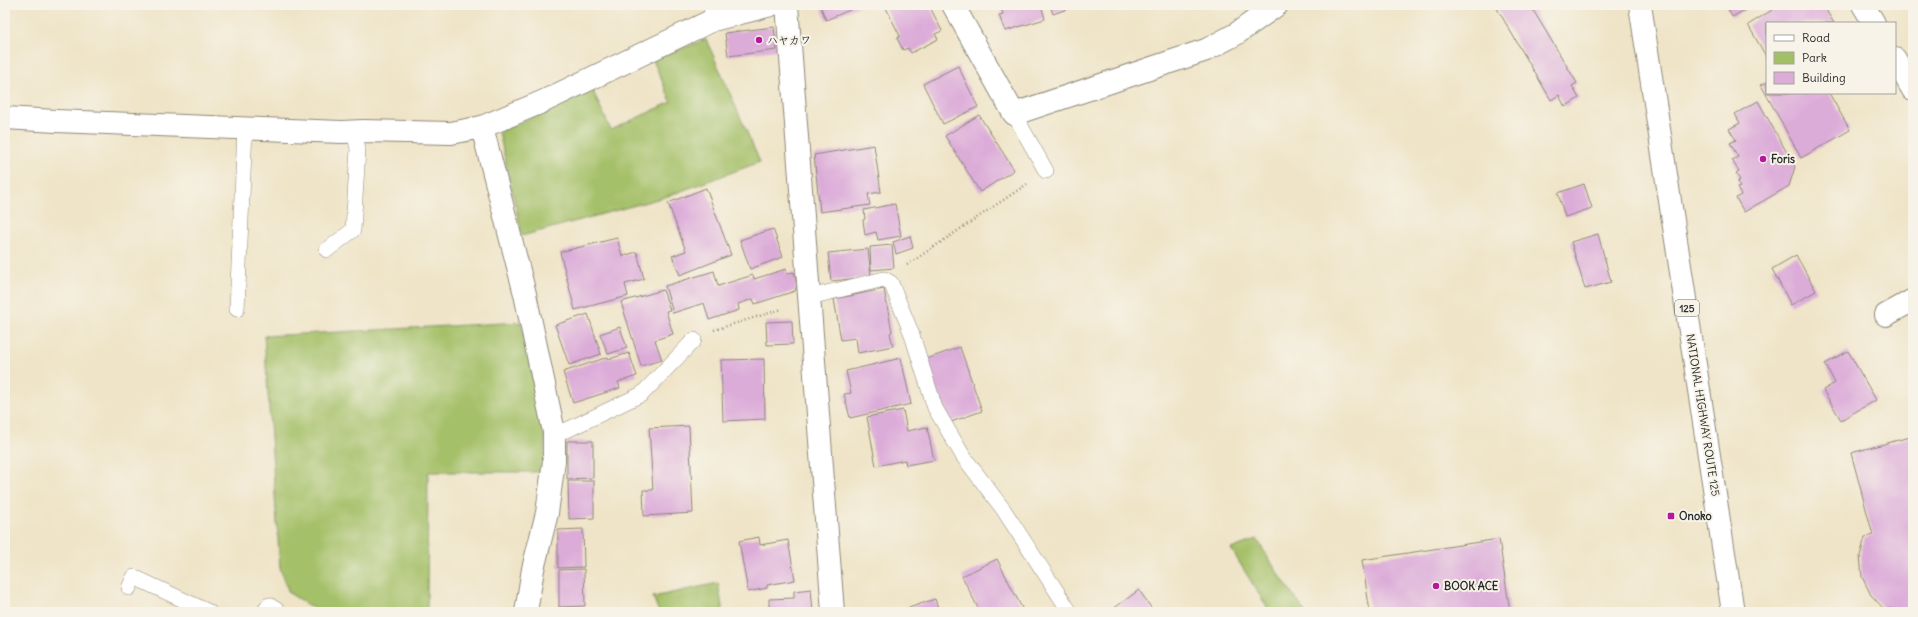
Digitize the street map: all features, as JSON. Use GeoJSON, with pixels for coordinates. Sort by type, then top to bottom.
{"type":"FeatureCollection","features":[{"type":"Feature","properties":{"kind":"main road"},"geometry":{"type":"LineString","coordinates":[[5,118],[245,129],[451,132],[482,127],[542,102],[712,13],[771,5]]}},
{"type":"Feature","properties":{"kind":"main road"},"geometry":{"type":"LineString","coordinates":[[787,5],[833,612]]}},
{"type":"Feature","properties":{"kind":"main road"},"geometry":{"type":"LineString","coordinates":[[953,5],[1014,114],[1206,50],[1236,34],[1277,5]]}},
{"type":"Feature","properties":{"kind":"main road","name":"NATIONAL HIGHWAY ROUTE 125"},"geometry":{"type":"LineString","coordinates":[[1640,5],[1733,612]]}},
{"type":"Feature","properties":{"kind":"main road"},"geometry":{"type":"LineString","coordinates":[[1863,5],[1873,22]]}},
{"type":"Feature","properties":{"kind":"main road"},"geometry":{"type":"LineString","coordinates":[[1896,61],[1913,90]]}},
{"type":"Feature","properties":{"kind":"main road"},"geometry":{"type":"LineString","coordinates":[[482,127],[525,294],[554,432],[554,461],[547,513],[532,569],[526,612]]}},
{"type":"Feature","properties":{"kind":"main road"},"geometry":{"type":"LineString","coordinates":[[1886,315],[1913,300]]}},
{"type":"Feature","properties":{"kind":"lane"},"geometry":{"type":"LineString","coordinates":[[1014,114],[1046,171]]}},
{"type":"Feature","properties":{"kind":"lane"},"geometry":{"type":"LineString","coordinates":[[237,308],[245,129]]}},
{"type":"Feature","properties":{"kind":"lane"},"geometry":{"type":"LineString","coordinates":[[327,250],[353,230],[358,149],[354,131]]}},
{"type":"Feature","properties":{"kind":"lane"},"geometry":{"type":"LineString","coordinates":[[810,297],[884,279],[891,283],[911,332],[935,408],[963,456],[1003,509],[1070,612]]}},
{"type":"Feature","properties":{"kind":"lane"},"geometry":{"type":"LineString","coordinates":[[554,432],[567,430],[642,394],[694,340]]}},
{"type":"Feature","properties":{"kind":"lane"},"geometry":{"type":"LineString","coordinates":[[129,588],[134,576],[209,612]]}},
{"type":"Feature","properties":{"kind":"path"},"geometry":{"type":"LineString","coordinates":[[884,279],[924,255],[1046,171]]}},
{"type":"Feature","properties":{"kind":"path"},"geometry":{"type":"LineString","coordinates":[[694,340],[711,331],[794,306],[810,297]]}},
{"type":"Feature","properties":{"kind":"green space"},"geometry":{"type":"Polygon","coordinates":[[[706,39],[760,162],[665,197],[522,236],[499,132],[592,89],[611,130],[671,102],[653,60],[706,39]]]}},
{"type":"Feature","properties":{"kind":"green space"},"geometry":{"type":"Polygon","coordinates":[[[521,322],[545,433],[544,472],[428,472],[427,612],[319,612],[289,593],[280,568],[264,336],[521,322]]]}},
{"type":"Feature","properties":{"kind":"green space"},"geometry":{"type":"Polygon","coordinates":[[[1257,539],[1270,561],[1305,612],[1270,612],[1231,549],[1257,539]]]}},
{"type":"Feature","properties":{"kind":"green space"},"geometry":{"type":"Polygon","coordinates":[[[718,583],[723,612],[659,612],[653,597],[718,583]]]}},
{"type":"Feature","properties":{"kind":"building"},"geometry":{"type":"Polygon","coordinates":[[[820,5],[858,5],[859,6],[826,20],[820,5]]]}},
{"type":"Feature","properties":{"kind":"building"},"geometry":{"type":"Polygon","coordinates":[[[891,5],[929,5],[942,31],[935,34],[938,39],[911,53],[908,48],[903,50],[897,38],[900,36],[886,8],[891,5]]]}},
{"type":"Feature","properties":{"kind":"building"},"geometry":{"type":"Polygon","coordinates":[[[1000,5],[1041,5],[1045,19],[1005,31],[999,15],[1003,14],[1000,5]]]}},
{"type":"Feature","properties":{"kind":"building"},"geometry":{"type":"Polygon","coordinates":[[[1050,5],[1079,5],[1053,14],[1050,5]]]}},
{"type":"Feature","properties":{"kind":"building"},"geometry":{"type":"Polygon","coordinates":[[[1495,5],[1530,5],[1577,83],[1572,86],[1579,98],[1565,107],[1559,95],[1551,100],[1495,5]]]}},
{"type":"Feature","properties":{"kind":"building"},"geometry":{"type":"Polygon","coordinates":[[[1726,5],[1754,5],[1732,17],[1726,5]]]}},
{"type":"Feature","properties":{"kind":"building"},"geometry":{"type":"Polygon","coordinates":[[[1769,5],[1835,5],[1826,10],[1833,22],[1766,22],[1766,56],[1748,25],[1772,10],[1769,5]]]}},
{"type":"Feature","properties":{"kind":"building"},"geometry":{"type":"Polygon","coordinates":[[[774,27],[777,50],[728,56],[725,33],[774,27]]]}},
{"type":"Feature","properties":{"kind":"building"},"geometry":{"type":"Polygon","coordinates":[[[958,66],[978,107],[943,124],[923,84],[958,66]]]}},
{"type":"Feature","properties":{"kind":"building"},"geometry":{"type":"Polygon","coordinates":[[[1766,82],[1766,94],[1830,94],[1850,130],[1801,158],[1761,85],[1766,82]]]}},
{"type":"Feature","properties":{"kind":"building"},"geometry":{"type":"Polygon","coordinates":[[[1758,101],[1795,167],[1789,186],[1744,212],[1736,198],[1741,195],[1737,188],[1740,187],[1737,182],[1740,180],[1736,174],[1739,172],[1732,160],[1738,157],[1730,143],[1736,140],[1729,129],[1740,123],[1735,114],[1758,101]]]}},
{"type":"Feature","properties":{"kind":"building"},"geometry":{"type":"Polygon","coordinates":[[[979,115],[1014,170],[980,192],[945,136],[979,115]]]}},
{"type":"Feature","properties":{"kind":"building"},"geometry":{"type":"Polygon","coordinates":[[[874,145],[881,192],[868,194],[870,205],[820,212],[814,155],[874,145]]]}},
{"type":"Feature","properties":{"kind":"building"},"geometry":{"type":"Polygon","coordinates":[[[1584,184],[1592,208],[1565,217],[1558,193],[1584,184]]]}},
{"type":"Feature","properties":{"kind":"building"},"geometry":{"type":"Polygon","coordinates":[[[706,188],[731,255],[680,275],[672,256],[686,251],[668,203],[706,188]]]}},
{"type":"Feature","properties":{"kind":"building"},"geometry":{"type":"Polygon","coordinates":[[[895,204],[901,236],[878,240],[876,232],[865,235],[863,220],[865,219],[864,210],[895,204]]]}},
{"type":"Feature","properties":{"kind":"building"},"geometry":{"type":"Polygon","coordinates":[[[773,229],[783,257],[750,269],[740,240],[773,229]]]}},
{"type":"Feature","properties":{"kind":"building"},"geometry":{"type":"Polygon","coordinates":[[[1598,234],[1611,282],[1585,289],[1571,242],[1598,234]]]}},
{"type":"Feature","properties":{"kind":"building"},"geometry":{"type":"Polygon","coordinates":[[[910,236],[913,248],[896,254],[893,242],[910,236]]]}},
{"type":"Feature","properties":{"kind":"building"},"geometry":{"type":"Polygon","coordinates":[[[617,238],[622,256],[637,252],[644,279],[625,284],[628,296],[575,310],[560,252],[617,238]]]}},
{"type":"Feature","properties":{"kind":"building"},"geometry":{"type":"Polygon","coordinates":[[[892,245],[894,268],[871,270],[870,247],[892,245]]]}},
{"type":"Feature","properties":{"kind":"building"},"geometry":{"type":"Polygon","coordinates":[[[868,249],[871,277],[831,281],[828,253],[868,249]]]}},
{"type":"Feature","properties":{"kind":"building"},"geometry":{"type":"Polygon","coordinates":[[[1796,255],[1816,291],[1791,305],[1772,269],[1796,255]]]}},
{"type":"Feature","properties":{"kind":"building"},"geometry":{"type":"Polygon","coordinates":[[[786,269],[787,274],[794,272],[797,285],[795,291],[755,304],[753,299],[738,304],[739,310],[709,320],[704,303],[673,313],[665,286],[714,271],[718,286],[753,275],[754,279],[786,269]]]}},
{"type":"Feature","properties":{"kind":"building"},"geometry":{"type":"Polygon","coordinates":[[[884,289],[893,346],[858,353],[856,338],[841,340],[834,299],[884,289]]]}},
{"type":"Feature","properties":{"kind":"building"},"geometry":{"type":"Polygon","coordinates":[[[663,290],[670,310],[666,311],[673,334],[655,340],[662,360],[641,366],[621,302],[663,290]]]}},
{"type":"Feature","properties":{"kind":"building"},"geometry":{"type":"Polygon","coordinates":[[[588,314],[601,354],[569,365],[555,325],[588,314]]]}},
{"type":"Feature","properties":{"kind":"building"},"geometry":{"type":"Polygon","coordinates":[[[792,321],[793,344],[767,345],[766,322],[792,321]]]}},
{"type":"Feature","properties":{"kind":"building"},"geometry":{"type":"Polygon","coordinates":[[[620,327],[627,348],[608,354],[600,334],[620,327]]]}},
{"type":"Feature","properties":{"kind":"building"},"geometry":{"type":"Polygon","coordinates":[[[960,347],[982,411],[948,423],[924,360],[960,347]]]}},
{"type":"Feature","properties":{"kind":"building"},"geometry":{"type":"Polygon","coordinates":[[[1848,351],[1876,400],[1841,420],[1823,390],[1835,383],[1825,364],[1848,351]]]}},
{"type":"Feature","properties":{"kind":"building"},"geometry":{"type":"Polygon","coordinates":[[[629,353],[637,376],[618,382],[620,388],[573,403],[563,372],[608,357],[609,359],[629,353]]]}},
{"type":"Feature","properties":{"kind":"building"},"geometry":{"type":"Polygon","coordinates":[[[901,358],[911,404],[850,418],[844,394],[851,393],[846,371],[901,358]]]}},
{"type":"Feature","properties":{"kind":"building"},"geometry":{"type":"Polygon","coordinates":[[[764,359],[765,419],[723,421],[721,360],[764,359]]]}},
{"type":"Feature","properties":{"kind":"building"},"geometry":{"type":"Polygon","coordinates":[[[903,410],[907,431],[927,427],[934,460],[906,465],[905,460],[876,466],[867,417],[903,410]]]}},
{"type":"Feature","properties":{"kind":"building"},"geometry":{"type":"Polygon","coordinates":[[[689,426],[693,513],[644,516],[643,490],[653,490],[649,428],[689,426]]]}},
{"type":"Feature","properties":{"kind":"building"},"geometry":{"type":"Polygon","coordinates":[[[1913,436],[1913,612],[1892,612],[1891,608],[1885,610],[1871,595],[1862,577],[1860,556],[1865,537],[1873,535],[1851,453],[1913,436]]]}},
{"type":"Feature","properties":{"kind":"building"},"geometry":{"type":"Polygon","coordinates":[[[567,441],[593,441],[593,478],[567,479],[567,441]]]}},
{"type":"Feature","properties":{"kind":"building"},"geometry":{"type":"Polygon","coordinates":[[[568,481],[594,481],[594,518],[569,519],[568,481]]]}},
{"type":"Feature","properties":{"kind":"building"},"geometry":{"type":"Polygon","coordinates":[[[583,529],[584,567],[558,568],[558,530],[583,529]]]}},
{"type":"Feature","properties":{"kind":"building"},"geometry":{"type":"Polygon","coordinates":[[[759,537],[760,545],[788,540],[795,580],[767,585],[767,588],[748,592],[739,541],[759,537]]]}},
{"type":"Feature","properties":{"kind":"building","name":"BOOK ACE"},"geometry":{"type":"Polygon","coordinates":[[[1499,539],[1510,612],[1370,612],[1362,560],[1499,539]]]}},
{"type":"Feature","properties":{"kind":"building"},"geometry":{"type":"Polygon","coordinates":[[[997,559],[1024,612],[980,612],[962,576],[997,559]]]}},
{"type":"Feature","properties":{"kind":"building"},"geometry":{"type":"Polygon","coordinates":[[[584,569],[585,606],[559,607],[559,570],[584,569]]]}},
{"type":"Feature","properties":{"kind":"building"},"geometry":{"type":"Polygon","coordinates":[[[811,589],[813,612],[769,612],[769,599],[794,598],[794,591],[811,589]]]}},
{"type":"Feature","properties":{"kind":"building"},"geometry":{"type":"Polygon","coordinates":[[[1139,590],[1154,612],[1109,612],[1139,590]]]}},
{"type":"Feature","properties":{"kind":"building"},"geometry":{"type":"Polygon","coordinates":[[[935,599],[939,611],[897,612],[935,599]]]}},
{"type":"Feature","properties":{"kind":"place","name":"ハヤカワ"},"geometry":{"type":"Point","coordinates":[759,40]}},
{"type":"Feature","properties":{"kind":"place","name":"Foris"},"geometry":{"type":"Point","coordinates":[1763,159]}},
{"type":"Feature","properties":{"kind":"place","name":"Onoko"},"geometry":{"type":"Point","coordinates":[1671,516]}},
{"type":"Feature","properties":{"kind":"place","name":"BOOK ACE"},"geometry":{"type":"Point","coordinates":[1436,586]}}]}
